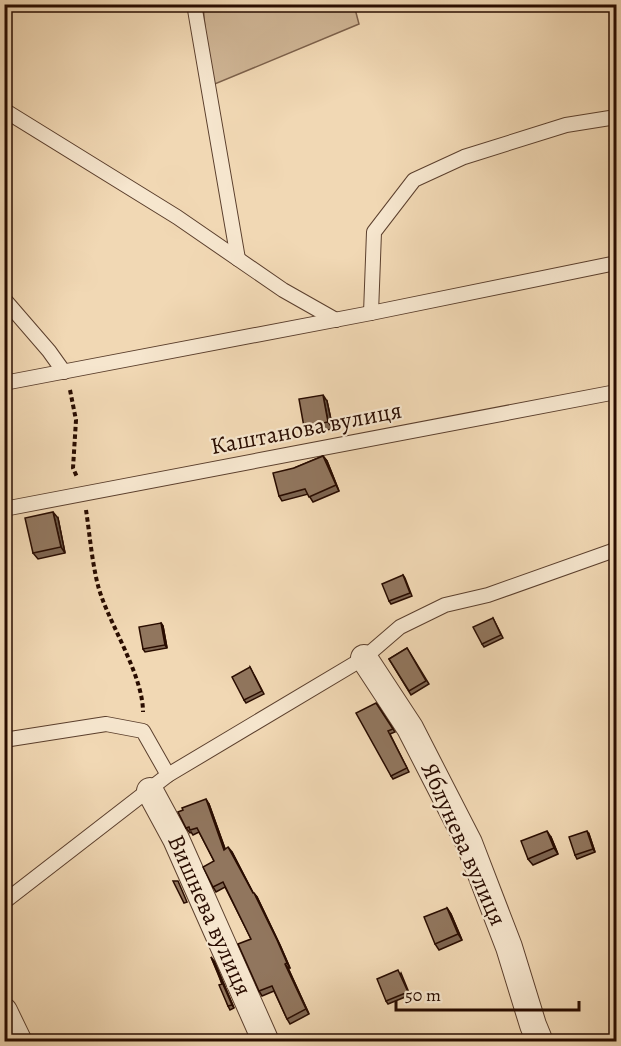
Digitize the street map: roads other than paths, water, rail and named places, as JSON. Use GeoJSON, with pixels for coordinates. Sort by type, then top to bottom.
{"type":"FeatureCollection","features":[{"type":"Feature","properties":{"kind":"street","name":"Яблунева вулиця"},"geometry":{"type":"LineString","coordinates":[[364,658],[410,728],[469,843],[509,946],[540,1041]]}},
{"type":"Feature","properties":{"kind":"street","name":"Вишнева вулиця"},"geometry":{"type":"LineString","coordinates":[[159,783],[176,839],[266,1041]]}},
{"type":"Feature","properties":{"kind":"street"},"geometry":{"type":"LineString","coordinates":[[4,1011],[19,1041]]}},
{"type":"Feature","properties":{"kind":"lane"},"geometry":{"type":"LineString","coordinates":[[194,4],[238,260]]}},
{"type":"Feature","properties":{"kind":"lane"},"geometry":{"type":"LineString","coordinates":[[4,110],[177,217],[283,290],[336,320]]}},
{"type":"Feature","properties":{"kind":"lane"},"geometry":{"type":"LineString","coordinates":[[371,313],[374,232],[414,180],[464,157],[566,125],[616,117]]}},
{"type":"Feature","properties":{"kind":"lane"},"geometry":{"type":"LineString","coordinates":[[4,383],[336,320],[616,263]]}},
{"type":"Feature","properties":{"kind":"lane"},"geometry":{"type":"LineString","coordinates":[[4,299],[64,372]]}},
{"type":"Feature","properties":{"kind":"lane","name":"Каштанова вулиця"},"geometry":{"type":"LineString","coordinates":[[4,508],[616,392]]}},
{"type":"Feature","properties":{"kind":"lane"},"geometry":{"type":"LineString","coordinates":[[4,902],[159,783],[364,658],[400,627],[445,605],[488,595],[616,548]]}},
{"type":"Feature","properties":{"kind":"lane"},"geometry":{"type":"LineString","coordinates":[[4,740],[106,724],[143,731],[159,783]]}}]}
